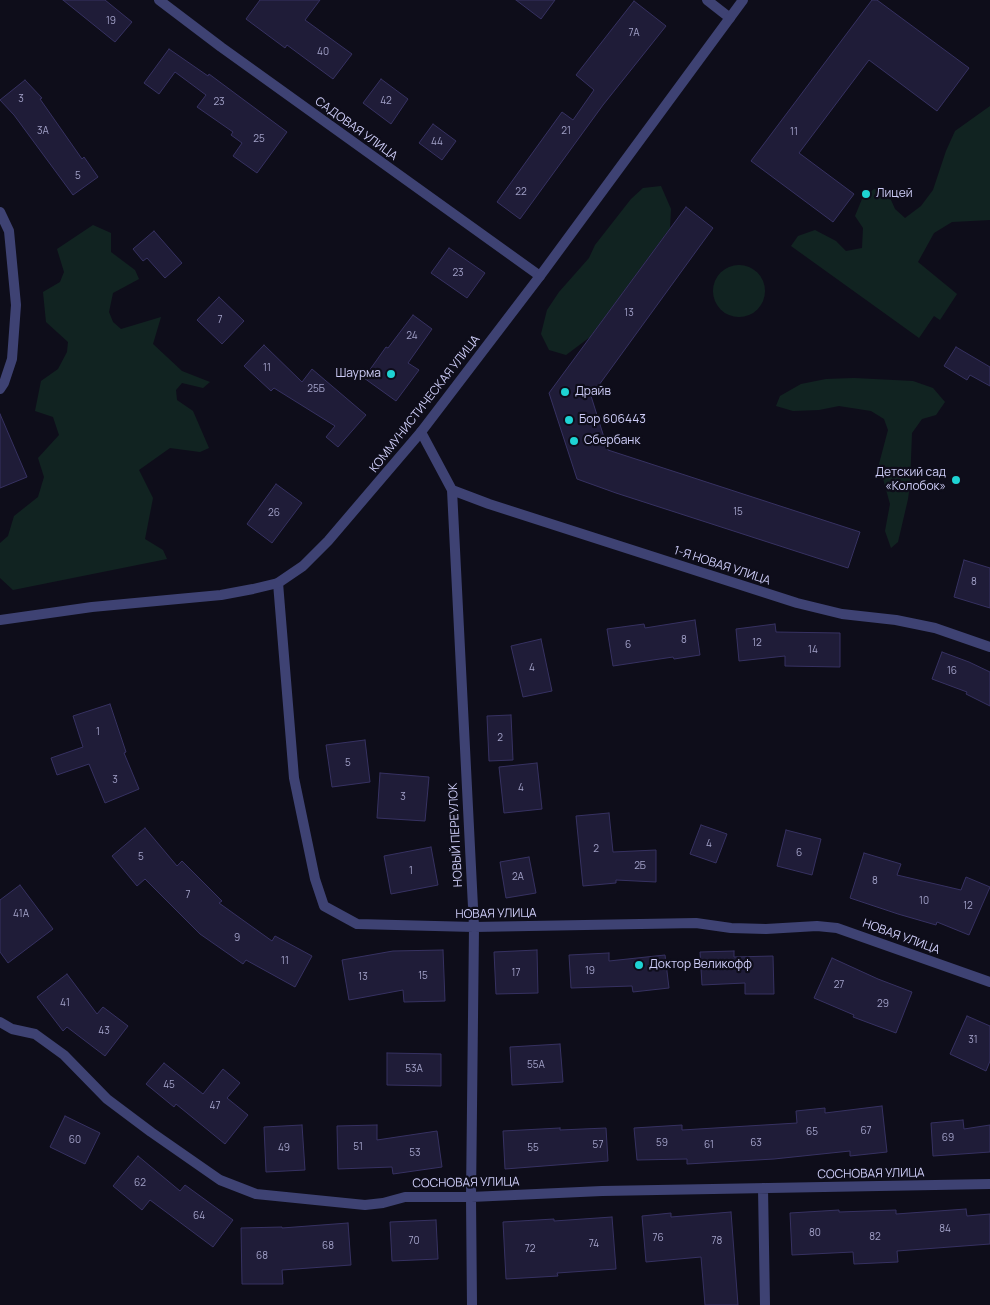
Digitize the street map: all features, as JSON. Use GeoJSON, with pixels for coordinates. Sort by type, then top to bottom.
{"type":"FeatureCollection","features":[{"type":"Feature","properties":{"kind":"street","name":"САДОВАЯ УЛИЦА"},"geometry":{"type":"LineString","coordinates":[[159,0],[221,47],[540,276]]}},
{"type":"Feature","properties":{"kind":"street"},"geometry":{"type":"LineString","coordinates":[[707,0],[730,18]]}},
{"type":"Feature","properties":{"kind":"street","name":"КОММУНИСТИЧЕСКАЯ УЛИЦА"},"geometry":{"type":"LineString","coordinates":[[0,620],[92,607],[221,595],[253,590],[278,583],[303,566],[328,541],[421,432],[540,276],[743,0]]}},
{"type":"Feature","properties":{"kind":"street"},"geometry":{"type":"LineString","coordinates":[[0,212],[9,231],[16,306],[12,359],[4,383],[0,388]]}},
{"type":"Feature","properties":{"kind":"street","name":"НОВЫЙ ПЕРЕУЛОК"},"geometry":{"type":"LineString","coordinates":[[421,432],[452,490],[474,927],[471,1197],[472,1305]]}},
{"type":"Feature","properties":{"kind":"street","name":"1-Я НОВАЯ УЛИЦА"},"geometry":{"type":"LineString","coordinates":[[452,490],[489,504],[797,603],[842,614],[896,620],[935,628],[990,647]]}},
{"type":"Feature","properties":{"kind":"street","name":"НОВАЯ УЛИЦА"},"geometry":{"type":"LineString","coordinates":[[278,583],[294,778],[315,879],[324,906],[357,924],[474,927],[696,923],[731,928],[766,929],[817,926],[837,928],[990,982]]}},
{"type":"Feature","properties":{"kind":"street","name":"СОСНОВАЯ УЛИЦА"},"geometry":{"type":"LineString","coordinates":[[0,1022],[12,1029],[35,1034],[64,1055],[107,1099],[151,1132],[220,1180],[256,1194],[365,1205],[383,1203],[405,1196],[471,1197],[602,1191],[990,1184]]}},
{"type":"Feature","properties":{"kind":"street"},"geometry":{"type":"LineString","coordinates":[[762,1188],[765,1305]]}},
{"type":"Feature","properties":{"kind":"green space"},"geometry":{"type":"Polygon","coordinates":[[[990,106],[990,220],[952,222],[934,233],[918,262],[957,294],[940,320],[934,316],[919,338],[791,246],[798,236],[815,230],[836,241],[846,251],[862,248],[863,228],[855,216],[862,199],[874,189],[887,191],[895,209],[905,218],[921,206],[933,190],[955,131],[990,106]]]}},
{"type":"Feature","properties":{"kind":"green space"},"geometry":{"type":"Polygon","coordinates":[[[661,186],[671,209],[670,228],[590,337],[566,355],[549,350],[541,334],[547,310],[559,292],[589,258],[595,245],[631,199],[643,188],[661,186]]]}},
{"type":"Feature","properties":{"kind":"green space"},"geometry":{"type":"Polygon","coordinates":[[[93,225],[111,233],[111,252],[135,270],[139,279],[113,293],[109,312],[113,322],[121,329],[161,317],[153,344],[182,371],[210,382],[203,388],[182,383],[176,390],[177,400],[193,411],[209,448],[200,452],[170,448],[139,470],[153,498],[145,539],[163,550],[167,559],[13,590],[0,578],[0,543],[8,536],[14,516],[38,497],[44,477],[38,458],[59,435],[53,417],[35,411],[41,381],[58,369],[67,352],[68,342],[46,322],[43,292],[60,282],[64,272],[57,249],[93,225]]]}},
{"type":"Feature","properties":{"kind":"green space"},"geometry":{"type":"Polygon","coordinates":[[[734,265],[744,265],[758,272],[765,286],[765,296],[758,310],[744,317],[734,317],[724,313],[717,306],[713,296],[713,286],[717,276],[724,269],[734,265]]]}},
{"type":"Feature","properties":{"kind":"green space"},"geometry":{"type":"Polygon","coordinates":[[[854,378],[913,381],[933,388],[945,402],[936,415],[922,419],[912,433],[908,499],[898,542],[891,548],[885,531],[890,504],[879,464],[888,430],[884,419],[871,411],[839,406],[819,410],[793,411],[776,406],[780,396],[801,384],[826,379],[854,378]]]}},
{"type":"Feature","properties":{"kind":"building"},"geometry":{"type":"Polygon","coordinates":[[[63,0],[105,0],[132,22],[115,42],[63,0]]]}},
{"type":"Feature","properties":{"kind":"building"},"geometry":{"type":"Polygon","coordinates":[[[260,0],[320,0],[305,20],[352,54],[333,79],[287,45],[285,48],[246,19],[260,0]]]}},
{"type":"Feature","properties":{"kind":"building"},"geometry":{"type":"Polygon","coordinates":[[[516,0],[555,0],[541,19],[516,0]]]}},
{"type":"Feature","properties":{"kind":"building"},"geometry":{"type":"Polygon","coordinates":[[[872,0],[877,0],[969,68],[937,111],[869,60],[799,153],[854,194],[833,222],[751,161],[872,0]]]}},
{"type":"Feature","properties":{"kind":"building"},"geometry":{"type":"Polygon","coordinates":[[[634,1],[666,26],[603,105],[520,219],[497,202],[562,112],[573,120],[594,90],[576,75],[634,1]]]}},
{"type":"Feature","properties":{"kind":"building"},"geometry":{"type":"Polygon","coordinates":[[[169,49],[208,76],[209,74],[287,132],[257,173],[233,156],[242,143],[231,135],[233,132],[197,107],[206,95],[175,72],[159,94],[144,83],[169,49]]]}},
{"type":"Feature","properties":{"kind":"building"},"geometry":{"type":"Polygon","coordinates":[[[381,79],[408,99],[391,124],[363,103],[381,79]]]}},
{"type":"Feature","properties":{"kind":"building"},"geometry":{"type":"Polygon","coordinates":[[[25,80],[42,98],[40,99],[82,159],[84,157],[98,177],[73,195],[14,115],[0,100],[25,80]]]}},
{"type":"Feature","properties":{"kind":"building"},"geometry":{"type":"Polygon","coordinates":[[[433,124],[456,141],[442,160],[419,143],[433,124]]]}},
{"type":"Feature","properties":{"kind":"building"},"geometry":{"type":"Polygon","coordinates":[[[686,207],[713,228],[591,396],[608,450],[860,532],[848,568],[577,479],[549,393],[686,207]]]}},
{"type":"Feature","properties":{"kind":"building"},"geometry":{"type":"Polygon","coordinates":[[[154,231],[182,263],[165,278],[147,258],[143,261],[133,249],[154,231]]]}},
{"type":"Feature","properties":{"kind":"building"},"geometry":{"type":"Polygon","coordinates":[[[449,248],[485,273],[467,298],[431,273],[449,248]]]}},
{"type":"Feature","properties":{"kind":"building"},"geometry":{"type":"Polygon","coordinates":[[[219,297],[244,321],[222,344],[197,320],[219,297]]]}},
{"type":"Feature","properties":{"kind":"building","name":"Шаурма"},"geometry":{"type":"Polygon","coordinates":[[[413,315],[432,329],[408,363],[419,370],[396,401],[364,378],[386,347],[388,348],[413,315]]]}},
{"type":"Feature","properties":{"kind":"building"},"geometry":{"type":"Polygon","coordinates":[[[264,345],[302,382],[312,369],[366,415],[338,447],[326,437],[335,426],[274,388],[271,391],[244,366],[264,345]]]}},
{"type":"Feature","properties":{"kind":"building"},"geometry":{"type":"Polygon","coordinates":[[[956,347],[990,367],[990,386],[970,375],[967,380],[944,366],[956,347]]]}},
{"type":"Feature","properties":{"kind":"building"},"geometry":{"type":"Polygon","coordinates":[[[0,414],[27,477],[0,488],[0,414]]]}},
{"type":"Feature","properties":{"kind":"building"},"geometry":{"type":"Polygon","coordinates":[[[276,484],[302,503],[272,543],[247,524],[276,484]]]}},
{"type":"Feature","properties":{"kind":"building"},"geometry":{"type":"Polygon","coordinates":[[[964,560],[990,568],[990,608],[954,597],[964,560]]]}},
{"type":"Feature","properties":{"kind":"building"},"geometry":{"type":"Polygon","coordinates":[[[695,620],[700,655],[613,666],[607,629],[644,624],[645,628],[695,620]]]}},
{"type":"Feature","properties":{"kind":"building"},"geometry":{"type":"Polygon","coordinates":[[[775,624],[776,632],[840,633],[840,667],[785,666],[785,656],[739,661],[736,629],[775,624]]]}},
{"type":"Feature","properties":{"kind":"building"},"geometry":{"type":"Polygon","coordinates":[[[541,639],[552,691],[523,697],[511,646],[541,639]]]}},
{"type":"Feature","properties":{"kind":"building"},"geometry":{"type":"Polygon","coordinates":[[[942,652],[990,672],[990,706],[966,694],[967,692],[932,679],[942,652]]]}},
{"type":"Feature","properties":{"kind":"building"},"geometry":{"type":"Polygon","coordinates":[[[110,704],[126,752],[124,753],[139,789],[105,803],[89,764],[57,775],[51,758],[83,747],[73,716],[110,704]]]}},
{"type":"Feature","properties":{"kind":"building"},"geometry":{"type":"Polygon","coordinates":[[[511,715],[513,760],[489,761],[487,716],[511,715]]]}},
{"type":"Feature","properties":{"kind":"building"},"geometry":{"type":"Polygon","coordinates":[[[365,740],[370,782],[332,787],[326,745],[365,740]]]}},
{"type":"Feature","properties":{"kind":"building"},"geometry":{"type":"Polygon","coordinates":[[[537,763],[542,809],[504,813],[499,767],[537,763]]]}},
{"type":"Feature","properties":{"kind":"building"},"geometry":{"type":"Polygon","coordinates":[[[380,773],[429,777],[425,821],[377,818],[380,773]]]}},
{"type":"Feature","properties":{"kind":"building"},"geometry":{"type":"Polygon","coordinates":[[[609,813],[613,852],[656,850],[656,882],[616,880],[616,883],[583,886],[576,816],[609,813]]]}},
{"type":"Feature","properties":{"kind":"building"},"geometry":{"type":"Polygon","coordinates":[[[701,825],[727,834],[716,863],[690,854],[701,825]]]}},
{"type":"Feature","properties":{"kind":"building"},"geometry":{"type":"Polygon","coordinates":[[[145,828],[177,866],[182,861],[222,901],[219,903],[272,941],[275,936],[312,956],[295,987],[246,960],[243,964],[200,934],[145,879],[137,886],[112,856],[145,828]]]}},
{"type":"Feature","properties":{"kind":"building"},"geometry":{"type":"Polygon","coordinates":[[[786,830],[821,839],[812,875],[777,866],[786,830]]]}},
{"type":"Feature","properties":{"kind":"building"},"geometry":{"type":"Polygon","coordinates":[[[431,847],[438,885],[391,894],[384,856],[431,847]]]}},
{"type":"Feature","properties":{"kind":"building"},"geometry":{"type":"Polygon","coordinates":[[[864,853],[901,864],[897,875],[961,890],[966,877],[990,887],[969,935],[937,922],[936,925],[850,898],[864,853]]]}},
{"type":"Feature","properties":{"kind":"building"},"geometry":{"type":"Polygon","coordinates":[[[529,857],[536,893],[506,898],[500,862],[529,857]]]}},
{"type":"Feature","properties":{"kind":"building"},"geometry":{"type":"Polygon","coordinates":[[[20,885],[53,929],[8,963],[0,952],[0,900],[20,885]]]}},
{"type":"Feature","properties":{"kind":"building"},"geometry":{"type":"Polygon","coordinates":[[[443,950],[445,1001],[404,1002],[403,990],[349,1000],[342,960],[393,951],[443,950]]]}},
{"type":"Feature","properties":{"kind":"building"},"geometry":{"type":"Polygon","coordinates":[[[537,950],[538,993],[496,994],[494,952],[537,950]]]}},
{"type":"Feature","properties":{"kind":"building"},"geometry":{"type":"Polygon","coordinates":[[[734,951],[734,957],[773,956],[774,994],[745,994],[745,983],[702,985],[700,952],[734,951]]]}},
{"type":"Feature","properties":{"kind":"building"},"geometry":{"type":"Polygon","coordinates":[[[609,953],[609,961],[665,955],[669,988],[633,992],[632,986],[571,988],[569,955],[609,953]]]}},
{"type":"Feature","properties":{"kind":"building"},"geometry":{"type":"Polygon","coordinates":[[[832,958],[912,992],[896,1033],[853,1017],[854,1015],[814,998],[832,958]]]}},
{"type":"Feature","properties":{"kind":"building"},"geometry":{"type":"Polygon","coordinates":[[[67,974],[97,1014],[103,1007],[128,1026],[105,1056],[67,1027],[63,1031],[37,997],[67,974]]]}},
{"type":"Feature","properties":{"kind":"building"},"geometry":{"type":"Polygon","coordinates":[[[967,1016],[990,1026],[990,1061],[986,1071],[950,1054],[967,1016]]]}},
{"type":"Feature","properties":{"kind":"building"},"geometry":{"type":"Polygon","coordinates":[[[560,1044],[563,1082],[512,1085],[510,1047],[560,1044]]]}},
{"type":"Feature","properties":{"kind":"building"},"geometry":{"type":"Polygon","coordinates":[[[387,1053],[441,1054],[441,1086],[387,1085],[387,1053]]]}},
{"type":"Feature","properties":{"kind":"building"},"geometry":{"type":"Polygon","coordinates":[[[164,1063],[203,1094],[223,1069],[240,1083],[227,1098],[248,1115],[225,1144],[176,1104],[174,1107],[146,1084],[164,1063]]]}},
{"type":"Feature","properties":{"kind":"building"},"geometry":{"type":"Polygon","coordinates":[[[882,1106],[887,1152],[850,1156],[850,1151],[774,1159],[687,1164],[687,1159],[637,1160],[634,1128],[682,1125],[682,1130],[797,1123],[796,1111],[825,1108],[825,1113],[882,1106]]]}},
{"type":"Feature","properties":{"kind":"building"},"geometry":{"type":"Polygon","coordinates":[[[65,1116],[100,1133],[85,1164],[50,1147],[65,1116]]]}},
{"type":"Feature","properties":{"kind":"building"},"geometry":{"type":"Polygon","coordinates":[[[963,1120],[964,1129],[990,1125],[990,1152],[933,1156],[931,1123],[963,1120]]]}},
{"type":"Feature","properties":{"kind":"building"},"geometry":{"type":"Polygon","coordinates":[[[302,1125],[305,1170],[266,1172],[264,1127],[302,1125]]]}},
{"type":"Feature","properties":{"kind":"building"},"geometry":{"type":"Polygon","coordinates":[[[377,1125],[377,1140],[437,1131],[442,1167],[393,1174],[392,1167],[338,1169],[337,1126],[377,1125]]]}},
{"type":"Feature","properties":{"kind":"building"},"geometry":{"type":"Polygon","coordinates":[[[560,1128],[560,1130],[606,1128],[608,1161],[505,1169],[503,1131],[560,1128]]]}},
{"type":"Feature","properties":{"kind":"building"},"geometry":{"type":"Polygon","coordinates":[[[138,1156],[180,1191],[185,1185],[233,1220],[213,1247],[150,1200],[142,1210],[113,1186],[138,1156]]]}},
{"type":"Feature","properties":{"kind":"building"},"geometry":{"type":"Polygon","coordinates":[[[966,1209],[967,1216],[990,1214],[990,1244],[897,1251],[898,1262],[854,1264],[853,1252],[792,1255],[790,1213],[839,1210],[839,1212],[896,1210],[896,1214],[966,1209]]]}},
{"type":"Feature","properties":{"kind":"building"},"geometry":{"type":"Polygon","coordinates":[[[731,1212],[738,1305],[705,1305],[701,1257],[646,1262],[642,1216],[671,1213],[671,1217],[731,1212]]]}},
{"type":"Feature","properties":{"kind":"building"},"geometry":{"type":"Polygon","coordinates":[[[612,1217],[616,1269],[557,1273],[558,1276],[506,1279],[503,1222],[612,1217]]]}},
{"type":"Feature","properties":{"kind":"building"},"geometry":{"type":"Polygon","coordinates":[[[436,1220],[438,1259],[392,1261],[390,1222],[436,1220]]]}},
{"type":"Feature","properties":{"kind":"building"},"geometry":{"type":"Polygon","coordinates":[[[348,1223],[351,1265],[282,1270],[283,1284],[242,1284],[241,1228],[282,1228],[348,1223]]]}},
{"type":"Feature","properties":{"kind":"place","name":"Лицей"},"geometry":{"type":"Point","coordinates":[866,194]}},
{"type":"Feature","properties":{"kind":"place","name":"Шаурма"},"geometry":{"type":"Point","coordinates":[391,374]}},
{"type":"Feature","properties":{"kind":"place","name":"Драйв"},"geometry":{"type":"Point","coordinates":[565,392]}},
{"type":"Feature","properties":{"kind":"place","name":"Бор 606443"},"geometry":{"type":"Point","coordinates":[569,420]}},
{"type":"Feature","properties":{"kind":"place","name":"Сбербанк"},"geometry":{"type":"Point","coordinates":[574,441]}},
{"type":"Feature","properties":{"kind":"place","name":"Детский сад «Колобок»"},"geometry":{"type":"Point","coordinates":[956,480]}},
{"type":"Feature","properties":{"kind":"place","name":"Доктор Великофф"},"geometry":{"type":"Point","coordinates":[639,965]}}]}
